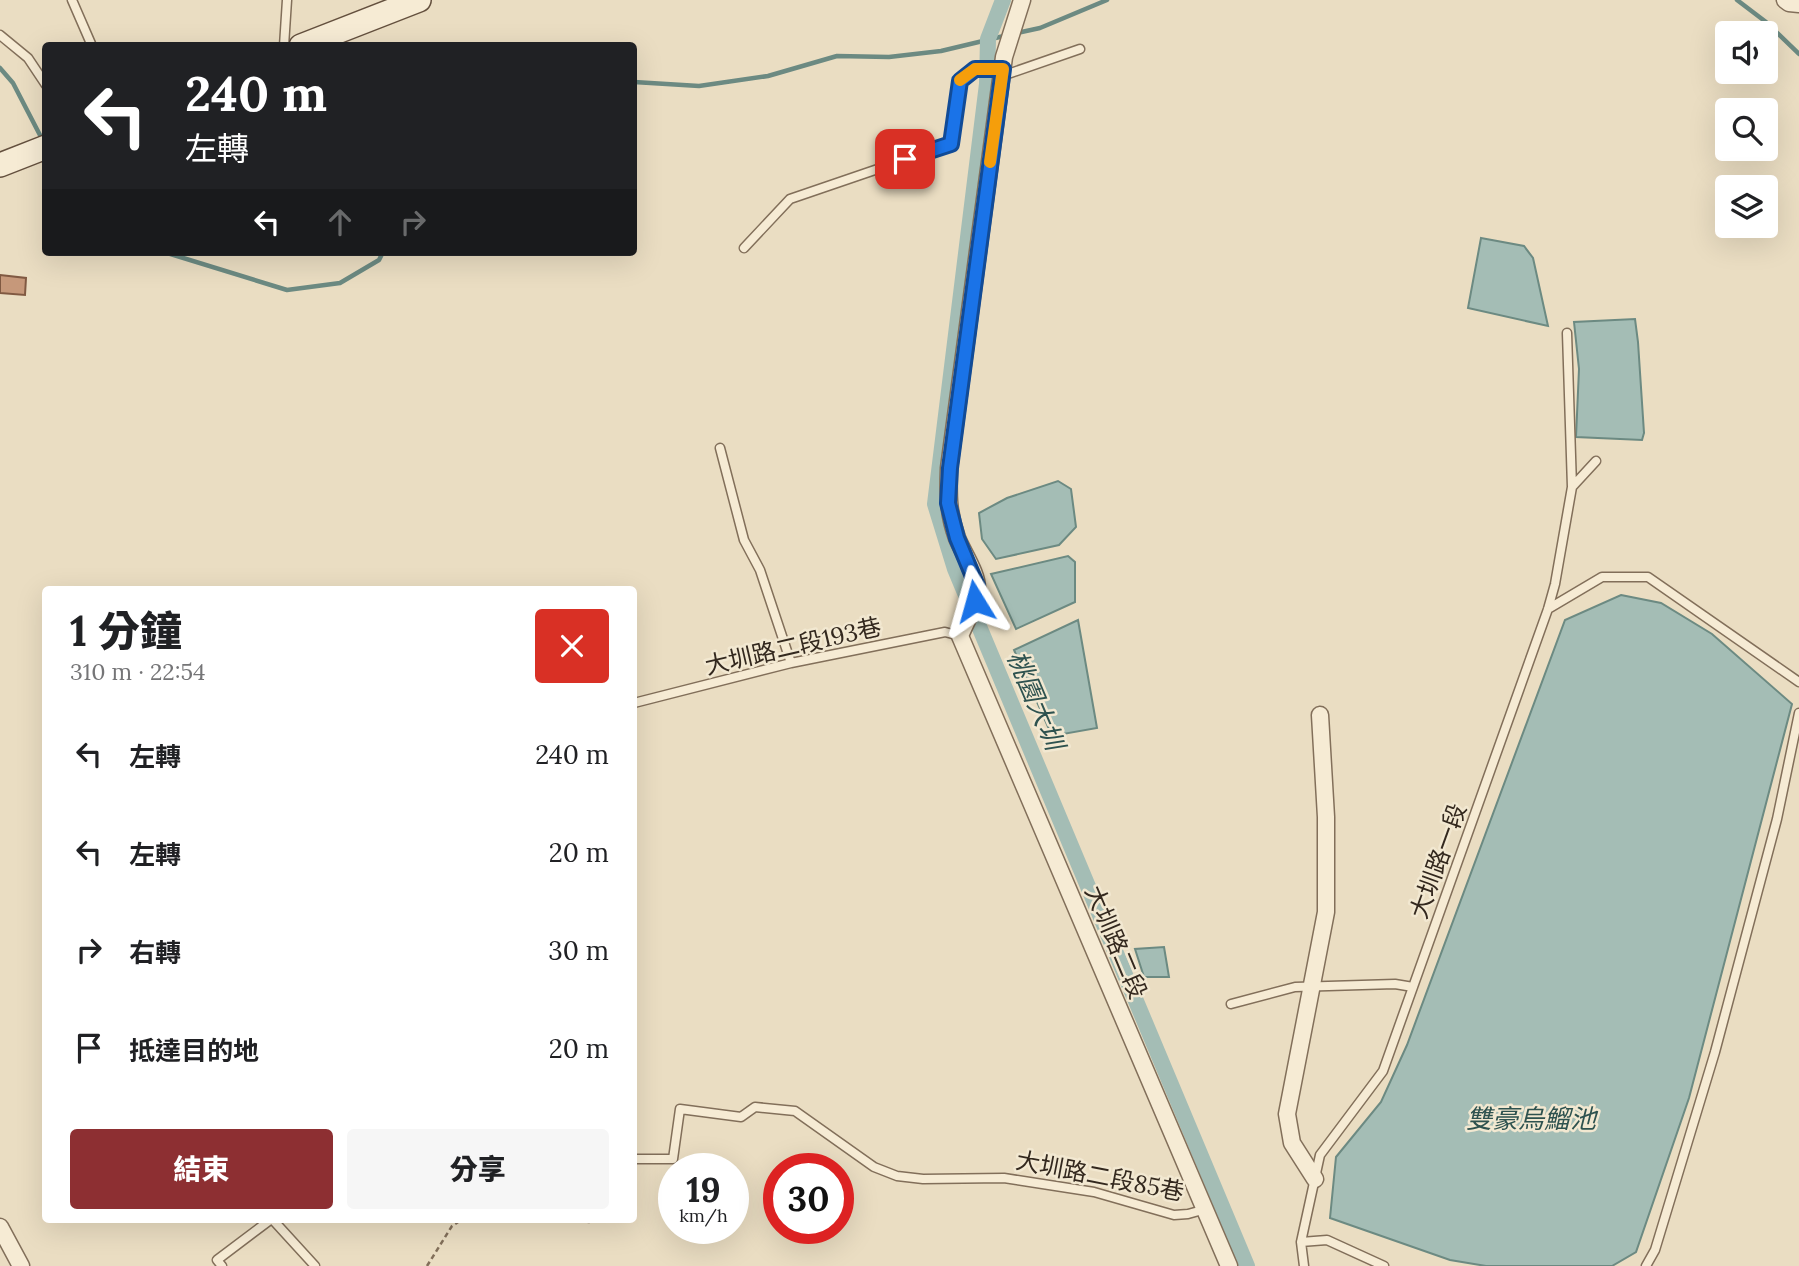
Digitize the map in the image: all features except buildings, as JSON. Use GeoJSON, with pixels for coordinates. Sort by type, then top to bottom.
{"type":"FeatureCollection","features":[{"type":"Feature","properties":{"kind":"main road"},"geometry":{"type":"LineString","coordinates":[[311,42],[419,0]]}},
{"type":"Feature","properties":{"kind":"main road"},"geometry":{"type":"LineString","coordinates":[[0,165],[42,148]]}},
{"type":"Feature","properties":{"kind":"street"},"geometry":{"type":"LineString","coordinates":[[960,636],[975,601],[977,586],[957,538],[948,503],[949,480],[1002,68],[1022,0]]}},
{"type":"Feature","properties":{"kind":"street"},"geometry":{"type":"LineString","coordinates":[[1785,0],[1789,4],[1799,4]]}},
{"type":"Feature","properties":{"kind":"street","name":"大圳路二段"},"geometry":{"type":"LineString","coordinates":[[960,636],[1229,1266]]}},
{"type":"Feature","properties":{"kind":"street"},"geometry":{"type":"LineString","coordinates":[[1315,1179],[1292,1143],[1287,1114],[1326,912],[1326,817],[1320,715]]}},
{"type":"Feature","properties":{"kind":"street"},"geometry":{"type":"LineString","coordinates":[[0,1227],[21,1266]]}},
{"type":"Feature","properties":{"kind":"lane"},"geometry":{"type":"LineString","coordinates":[[72,0],[90,42]]}},
{"type":"Feature","properties":{"kind":"lane"},"geometry":{"type":"LineString","coordinates":[[284,42],[287,0]]}},
{"type":"Feature","properties":{"kind":"lane"},"geometry":{"type":"LineString","coordinates":[[0,35],[28,58],[42,79]]}},
{"type":"Feature","properties":{"kind":"lane"},"geometry":{"type":"LineString","coordinates":[[744,248],[790,199],[951,144],[960,81],[975,69],[1002,68],[1080,49]]}},
{"type":"Feature","properties":{"kind":"lane","name":"大圳路一段"},"geometry":{"type":"LineString","coordinates":[[1304,1266],[1301,1242],[1320,1155],[1383,1070],[1548,609],[1572,487],[1567,333]]}},
{"type":"Feature","properties":{"kind":"lane"},"geometry":{"type":"LineString","coordinates":[[720,448],[744,540],[760,570],[791,663]]}},
{"type":"Feature","properties":{"kind":"lane"},"geometry":{"type":"LineString","coordinates":[[1572,487],[1596,461]]}},
{"type":"Feature","properties":{"kind":"lane"},"geometry":{"type":"LineString","coordinates":[[1548,609],[1602,577],[1648,577],[1799,682]]}},
{"type":"Feature","properties":{"kind":"lane","name":"大圳路二段193巷"},"geometry":{"type":"LineString","coordinates":[[637,702],[791,663],[945,632],[960,636]]}},
{"type":"Feature","properties":{"kind":"lane"},"geometry":{"type":"LineString","coordinates":[[1646,1266],[1655,1250],[1716,1052],[1777,819],[1799,713]]}},
{"type":"Feature","properties":{"kind":"lane"},"geometry":{"type":"LineString","coordinates":[[1231,1004],[1295,987],[1395,984],[1413,987]]}},
{"type":"Feature","properties":{"kind":"lane","name":"大圳路二段85巷"},"geometry":{"type":"LineString","coordinates":[[637,1159],[673,1159],[680,1109],[741,1117],[755,1107],[795,1111],[874,1167],[897,1176],[923,1179],[1004,1178],[1094,1192],[1174,1215],[1206,1209]]}},
{"type":"Feature","properties":{"kind":"lane"},"geometry":{"type":"LineString","coordinates":[[220,1263],[268,1223]]}},
{"type":"Feature","properties":{"kind":"lane"},"geometry":{"type":"LineString","coordinates":[[275,1223],[315,1266]]}},
{"type":"Feature","properties":{"kind":"lane"},"geometry":{"type":"LineString","coordinates":[[1301,1242],[1327,1240],[1384,1266]]}},
{"type":"Feature","properties":{"kind":"path"},"geometry":{"type":"LineString","coordinates":[[427,1266],[456,1223]]}},
{"type":"Feature","properties":{"kind":"water"},"geometry":{"type":"Polygon","coordinates":[[[1481,238],[1524,246],[1533,258],[1548,326],[1468,308],[1481,238]]]}},
{"type":"Feature","properties":{"kind":"water"},"geometry":{"type":"Polygon","coordinates":[[[1635,319],[1644,433],[1642,440],[1576,437],[1579,369],[1574,322],[1635,319]]]}},
{"type":"Feature","properties":{"kind":"water"},"geometry":{"type":"Polygon","coordinates":[[[1058,481],[1071,489],[1076,527],[1059,545],[996,559],[982,539],[979,513],[1007,498],[1058,481]]]}},
{"type":"Feature","properties":{"kind":"water"},"geometry":{"type":"Polygon","coordinates":[[[1068,556],[1075,562],[1075,602],[1016,629],[991,574],[1068,556]]]}},
{"type":"Feature","properties":{"kind":"water","name":"雙豪烏鰡池"},"geometry":{"type":"Polygon","coordinates":[[[1621,595],[1661,603],[1712,634],[1792,704],[1689,1098],[1636,1252],[1612,1266],[1486,1266],[1450,1260],[1330,1218],[1336,1157],[1381,1102],[1407,1045],[1565,620],[1621,595]]]}},
{"type":"Feature","properties":{"kind":"water"},"geometry":{"type":"Polygon","coordinates":[[[1078,620],[1097,728],[1052,736],[1014,650],[1078,620]]]}},
{"type":"Feature","properties":{"kind":"water"},"geometry":{"type":"Polygon","coordinates":[[[1164,947],[1169,977],[1144,977],[1135,949],[1164,947]]]}},
{"type":"Feature","properties":{"kind":"waterway","name":"桃園大圳"},"geometry":{"type":"LineString","coordinates":[[1003,0],[988,39],[987,84],[935,504],[955,569],[1247,1266]]}},
{"type":"Feature","properties":{"kind":"waterway"},"geometry":{"type":"LineString","coordinates":[[1017,33],[1040,28],[1107,0]]}},
{"type":"Feature","properties":{"kind":"waterway"},"geometry":{"type":"LineString","coordinates":[[1737,0],[1766,22],[1799,54]]}},
{"type":"Feature","properties":{"kind":"waterway"},"geometry":{"type":"LineString","coordinates":[[637,82],[699,86],[768,76],[837,56],[889,57],[941,51],[1008,35]]}},
{"type":"Feature","properties":{"kind":"waterway"},"geometry":{"type":"LineString","coordinates":[[0,68],[13,83],[42,139]]}},
{"type":"Feature","properties":{"kind":"waterway"},"geometry":{"type":"LineString","coordinates":[[177,256],[287,290],[340,283],[379,260],[381,256]]}},
{"type":"Feature","properties":{"kind":"slow traffic"},"geometry":{"type":"LineString","coordinates":[[960,80],[975,69],[1003,69],[990,162]]}},
{"type":"Feature","properties":{"kind":"route"},"geometry":{"type":"LineString","coordinates":[[905,159],[951,144],[960,81],[975,69],[1003,69],[950,468],[948,503],[957,538],[977,586],[975,601]]}}]}
